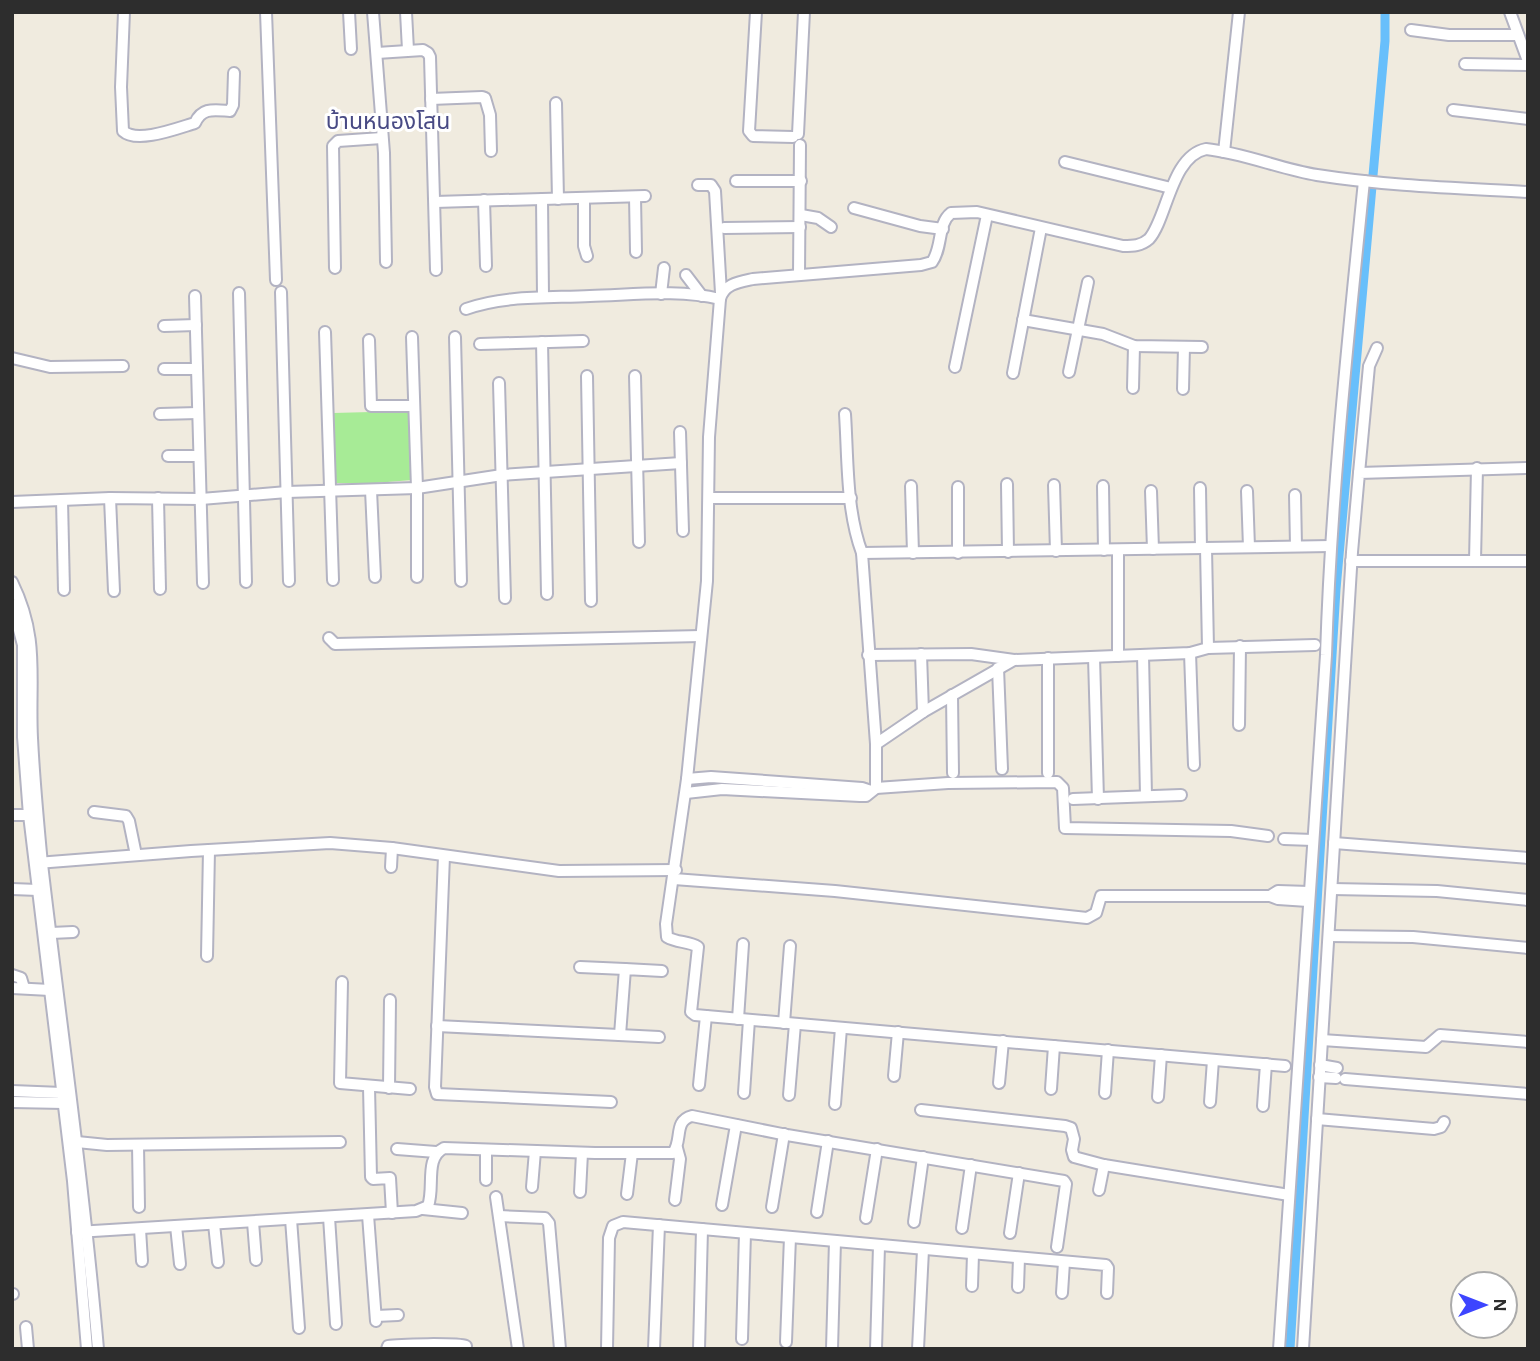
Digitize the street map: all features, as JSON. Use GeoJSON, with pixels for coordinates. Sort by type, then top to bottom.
{"type":"FeatureCollection","features":[{"type":"Feature","properties":{"kind":"street"},"geometry":{"type":"LineString","coordinates":[[124,12],[121,87],[125,135],[135,137],[195,123],[199,114],[204,111],[229,111],[233,105],[234,74]]}},
{"type":"Feature","properties":{"kind":"street"},"geometry":{"type":"LineString","coordinates":[[266,12],[276,280]]}},
{"type":"Feature","properties":{"kind":"street"},"geometry":{"type":"LineString","coordinates":[[349,12],[351,49]]}},
{"type":"Feature","properties":{"kind":"street"},"geometry":{"type":"LineString","coordinates":[[373,12],[382,138],[386,262]]}},
{"type":"Feature","properties":{"kind":"street"},"geometry":{"type":"LineString","coordinates":[[406,12],[408,50]]}},
{"type":"Feature","properties":{"kind":"street"},"geometry":{"type":"LineString","coordinates":[[755,12],[749,131],[752,136],[797,139]]}},
{"type":"Feature","properties":{"kind":"street"},"geometry":{"type":"LineString","coordinates":[[799,275],[801,181],[797,139],[804,12]]}},
{"type":"Feature","properties":{"kind":"street"},"geometry":{"type":"LineString","coordinates":[[1224,152],[1239,12]]}},
{"type":"Feature","properties":{"kind":"street"},"geometry":{"type":"LineString","coordinates":[[1465,64],[1528,63],[1521,31],[1510,12]]}},
{"type":"Feature","properties":{"kind":"street"},"geometry":{"type":"LineString","coordinates":[[1411,30],[1435,34],[1521,31]]}},
{"type":"Feature","properties":{"kind":"street"},"geometry":{"type":"LineString","coordinates":[[377,53],[408,50],[428,53],[436,270]]}},
{"type":"Feature","properties":{"kind":"street"},"geometry":{"type":"LineString","coordinates":[[431,100],[485,99],[490,115],[491,151]]}},
{"type":"Feature","properties":{"kind":"street"},"geometry":{"type":"LineString","coordinates":[[556,103],[558,199]]}},
{"type":"Feature","properties":{"kind":"street"},"geometry":{"type":"LineString","coordinates":[[1453,110],[1528,119]]}},
{"type":"Feature","properties":{"kind":"street"},"geometry":{"type":"LineString","coordinates":[[320,147],[333,146],[338,141],[382,138]]}},
{"type":"Feature","properties":{"kind":"street"},"geometry":{"type":"LineString","coordinates":[[333,146],[335,268]]}},
{"type":"Feature","properties":{"kind":"street"},"geometry":{"type":"LineString","coordinates":[[466,309],[489,302],[543,296],[720,296],[734,283],[921,265],[932,262],[937,255],[946,216],[951,213],[987,215],[1123,246],[1136,246],[1150,237],[1171,188],[1185,165],[1197,152],[1206,149],[1315,175],[1389,184],[1528,192]]}},
{"type":"Feature","properties":{"kind":"street"},"geometry":{"type":"LineString","coordinates":[[1065,162],[1171,188]]}},
{"type":"Feature","properties":{"kind":"street"},"geometry":{"type":"LineString","coordinates":[[736,181],[801,181]]}},
{"type":"Feature","properties":{"kind":"street"},"geometry":{"type":"LineString","coordinates":[[1279,1349],[1331,546],[1366,181]]}},
{"type":"Feature","properties":{"kind":"street"},"geometry":{"type":"LineString","coordinates":[[698,185],[711,186],[715,191],[720,296],[709,437],[707,581],[686,793],[675,875],[668,905],[667,937],[674,942],[698,947],[691,1012],[695,1015],[1285,1066]]}},
{"type":"Feature","properties":{"kind":"street"},"geometry":{"type":"LineString","coordinates":[[435,202],[640,197],[636,252]]}},
{"type":"Feature","properties":{"kind":"street"},"geometry":{"type":"LineString","coordinates":[[542,199],[543,296]]}},
{"type":"Feature","properties":{"kind":"street"},"geometry":{"type":"LineString","coordinates":[[584,199],[584,246],[587,256]]}},
{"type":"Feature","properties":{"kind":"street"},"geometry":{"type":"LineString","coordinates":[[484,200],[486,266]]}},
{"type":"Feature","properties":{"kind":"street"},"geometry":{"type":"LineString","coordinates":[[855,208],[920,226],[943,229]]}},
{"type":"Feature","properties":{"kind":"street"},"geometry":{"type":"LineString","coordinates":[[955,367],[987,215]]}},
{"type":"Feature","properties":{"kind":"street"},"geometry":{"type":"LineString","coordinates":[[724,228],[818,218],[831,228]]}},
{"type":"Feature","properties":{"kind":"street"},"geometry":{"type":"LineString","coordinates":[[1013,373],[1041,228]]}},
{"type":"Feature","properties":{"kind":"street"},"geometry":{"type":"LineString","coordinates":[[662,294],[664,268]]}},
{"type":"Feature","properties":{"kind":"street"},"geometry":{"type":"LineString","coordinates":[[686,275],[702,296]]}},
{"type":"Feature","properties":{"kind":"street"},"geometry":{"type":"LineString","coordinates":[[1069,372],[1088,282]]}},
{"type":"Feature","properties":{"kind":"street"},"geometry":{"type":"LineString","coordinates":[[281,292],[289,581]]}},
{"type":"Feature","properties":{"kind":"street"},"geometry":{"type":"LineString","coordinates":[[239,293],[246,582]]}},
{"type":"Feature","properties":{"kind":"street"},"geometry":{"type":"LineString","coordinates":[[195,296],[203,583]]}},
{"type":"Feature","properties":{"kind":"street"},"geometry":{"type":"LineString","coordinates":[[1023,320],[1103,334],[1134,346],[1202,347]]}},
{"type":"Feature","properties":{"kind":"street"},"geometry":{"type":"LineString","coordinates":[[164,326],[196,326]]}},
{"type":"Feature","properties":{"kind":"street"},"geometry":{"type":"LineString","coordinates":[[325,332],[333,580]]}},
{"type":"Feature","properties":{"kind":"street"},"geometry":{"type":"LineString","coordinates":[[412,337],[417,577]]}},
{"type":"Feature","properties":{"kind":"street"},"geometry":{"type":"LineString","coordinates":[[455,337],[461,581]]}},
{"type":"Feature","properties":{"kind":"street"},"geometry":{"type":"LineString","coordinates":[[369,340],[371,406],[413,406]]}},
{"type":"Feature","properties":{"kind":"street"},"geometry":{"type":"LineString","coordinates":[[480,344],[583,341]]}},
{"type":"Feature","properties":{"kind":"street"},"geometry":{"type":"LineString","coordinates":[[542,342],[547,594]]}},
{"type":"Feature","properties":{"kind":"street"},"geometry":{"type":"LineString","coordinates":[[1133,387],[1134,346]]}},
{"type":"Feature","properties":{"kind":"street"},"geometry":{"type":"LineString","coordinates":[[1183,389],[1184,347]]}},
{"type":"Feature","properties":{"kind":"street"},"geometry":{"type":"LineString","coordinates":[[1303,1349],[1351,561],[1368,366],[1377,348]]}},
{"type":"Feature","properties":{"kind":"street"},"geometry":{"type":"LineString","coordinates":[[12,359],[50,367],[123,366]]}},
{"type":"Feature","properties":{"kind":"street"},"geometry":{"type":"LineString","coordinates":[[164,369],[197,369]]}},
{"type":"Feature","properties":{"kind":"street"},"geometry":{"type":"LineString","coordinates":[[587,376],[592,601]]}},
{"type":"Feature","properties":{"kind":"street"},"geometry":{"type":"LineString","coordinates":[[635,376],[639,542]]}},
{"type":"Feature","properties":{"kind":"street"},"geometry":{"type":"LineString","coordinates":[[499,383],[505,598]]}},
{"type":"Feature","properties":{"kind":"street"},"geometry":{"type":"LineString","coordinates":[[159,414],[198,413]]}},
{"type":"Feature","properties":{"kind":"street"},"geometry":{"type":"LineString","coordinates":[[686,793],[722,789],[866,796],[873,790],[876,744],[862,553],[857,541],[851,498],[845,414]]}},
{"type":"Feature","properties":{"kind":"street"},"geometry":{"type":"LineString","coordinates":[[680,432],[683,531]]}},
{"type":"Feature","properties":{"kind":"street"},"geometry":{"type":"LineString","coordinates":[[168,456],[199,456]]}},
{"type":"Feature","properties":{"kind":"street"},"geometry":{"type":"LineString","coordinates":[[12,502],[110,498],[201,499],[286,492],[417,488],[502,475],[681,463]]}},
{"type":"Feature","properties":{"kind":"street"},"geometry":{"type":"LineString","coordinates":[[1475,561],[1476,468]]}},
{"type":"Feature","properties":{"kind":"street"},"geometry":{"type":"LineString","coordinates":[[1359,473],[1528,468]]}},
{"type":"Feature","properties":{"kind":"street"},"geometry":{"type":"LineString","coordinates":[[1007,484],[1008,552]]}},
{"type":"Feature","properties":{"kind":"street"},"geometry":{"type":"LineString","coordinates":[[1054,485],[1056,551]]}},
{"type":"Feature","properties":{"kind":"street"},"geometry":{"type":"LineString","coordinates":[[911,486],[913,553]]}},
{"type":"Feature","properties":{"kind":"street"},"geometry":{"type":"LineString","coordinates":[[1103,486],[1104,550]]}},
{"type":"Feature","properties":{"kind":"street"},"geometry":{"type":"LineString","coordinates":[[958,488],[958,553]]}},
{"type":"Feature","properties":{"kind":"street"},"geometry":{"type":"LineString","coordinates":[[1200,488],[1208,649]]}},
{"type":"Feature","properties":{"kind":"street"},"geometry":{"type":"LineString","coordinates":[[371,490],[375,577]]}},
{"type":"Feature","properties":{"kind":"street"},"geometry":{"type":"LineString","coordinates":[[1151,491],[1153,549]]}},
{"type":"Feature","properties":{"kind":"street"},"geometry":{"type":"LineString","coordinates":[[1247,491],[1248,547]]}},
{"type":"Feature","properties":{"kind":"street"},"geometry":{"type":"LineString","coordinates":[[1296,495],[1296,546]]}},
{"type":"Feature","properties":{"kind":"street"},"geometry":{"type":"LineString","coordinates":[[110,498],[114,591]]}},
{"type":"Feature","properties":{"kind":"street"},"geometry":{"type":"LineString","coordinates":[[158,498],[160,589]]}},
{"type":"Feature","properties":{"kind":"street"},"geometry":{"type":"LineString","coordinates":[[709,498],[851,498]]}},
{"type":"Feature","properties":{"kind":"street"},"geometry":{"type":"LineString","coordinates":[[62,500],[64,590]]}},
{"type":"Feature","properties":{"kind":"street"},"geometry":{"type":"LineString","coordinates":[[862,553],[1331,546]]}},
{"type":"Feature","properties":{"kind":"street"},"geometry":{"type":"LineString","coordinates":[[1118,550],[1118,656]]}},
{"type":"Feature","properties":{"kind":"street"},"geometry":{"type":"LineString","coordinates":[[1351,561],[1528,561]]}},
{"type":"Feature","properties":{"kind":"street"},"geometry":{"type":"LineString","coordinates":[[12,582],[27,618],[32,645],[32,736],[38,890],[97,1349]]}},
{"type":"Feature","properties":{"kind":"street"},"geometry":{"type":"LineString","coordinates":[[12,604],[23,645],[23,737],[29,815],[51,933],[78,1142],[88,1349]]}},
{"type":"Feature","properties":{"kind":"street"},"geometry":{"type":"LineString","coordinates":[[329,638],[335,643],[346,643],[701,636]]}},
{"type":"Feature","properties":{"kind":"street"},"geometry":{"type":"LineString","coordinates":[[868,655],[971,654],[1014,660],[1191,653],[1240,646],[1315,645]]}},
{"type":"Feature","properties":{"kind":"street"},"geometry":{"type":"LineString","coordinates":[[1239,725],[1240,646]]}},
{"type":"Feature","properties":{"kind":"street"},"geometry":{"type":"LineString","coordinates":[[1191,653],[1194,765]]}},
{"type":"Feature","properties":{"kind":"street"},"geometry":{"type":"LineString","coordinates":[[921,654],[923,712]]}},
{"type":"Feature","properties":{"kind":"street"},"geometry":{"type":"LineString","coordinates":[[1143,655],[1146,796]]}},
{"type":"Feature","properties":{"kind":"street"},"geometry":{"type":"LineString","coordinates":[[1094,657],[1098,799]]}},
{"type":"Feature","properties":{"kind":"street"},"geometry":{"type":"LineString","coordinates":[[1048,658],[1048,773]]}},
{"type":"Feature","properties":{"kind":"street"},"geometry":{"type":"LineString","coordinates":[[876,744],[923,712],[1014,660]]}},
{"type":"Feature","properties":{"kind":"street"},"geometry":{"type":"LineString","coordinates":[[998,668],[1002,769]]}},
{"type":"Feature","properties":{"kind":"street"},"geometry":{"type":"LineString","coordinates":[[952,695],[953,773]]}},
{"type":"Feature","properties":{"kind":"street"},"geometry":{"type":"LineString","coordinates":[[687,779],[711,777],[873,790],[948,783],[1057,782],[1063,788],[1065,828],[1231,831],[1268,836]]}},
{"type":"Feature","properties":{"kind":"street"},"geometry":{"type":"LineString","coordinates":[[1073,799],[1181,795]]}},
{"type":"Feature","properties":{"kind":"street"},"geometry":{"type":"LineString","coordinates":[[94,812],[126,816],[135,855]]}},
{"type":"Feature","properties":{"kind":"street"},"geometry":{"type":"LineString","coordinates":[[12,815],[29,815]]}},
{"type":"Feature","properties":{"kind":"street"},"geometry":{"type":"LineString","coordinates":[[1284,839],[1313,840]]}},
{"type":"Feature","properties":{"kind":"street"},"geometry":{"type":"LineString","coordinates":[[38,863],[330,843],[391,848],[559,871],[675,875],[1087,918],[1096,913],[1101,896],[1270,896],[1278,891],[1308,896]]}},
{"type":"Feature","properties":{"kind":"street"},"geometry":{"type":"LineString","coordinates":[[1334,843],[1528,858]]}},
{"type":"Feature","properties":{"kind":"street"},"geometry":{"type":"LineString","coordinates":[[391,848],[391,867]]}},
{"type":"Feature","properties":{"kind":"street"},"geometry":{"type":"LineString","coordinates":[[207,956],[209,850]]}},
{"type":"Feature","properties":{"kind":"street"},"geometry":{"type":"LineString","coordinates":[[444,856],[435,1087],[437,1094],[611,1102]]}},
{"type":"Feature","properties":{"kind":"street"},"geometry":{"type":"LineString","coordinates":[[12,889],[38,890]]}},
{"type":"Feature","properties":{"kind":"street"},"geometry":{"type":"LineString","coordinates":[[1332,889],[1437,891],[1528,900]]}},
{"type":"Feature","properties":{"kind":"street"},"geometry":{"type":"LineString","coordinates":[[51,933],[73,932]]}},
{"type":"Feature","properties":{"kind":"street"},"geometry":{"type":"LineString","coordinates":[[1329,936],[1413,937],[1528,948]]}},
{"type":"Feature","properties":{"kind":"street"},"geometry":{"type":"LineString","coordinates":[[743,944],[744,1093]]}},
{"type":"Feature","properties":{"kind":"street"},"geometry":{"type":"LineString","coordinates":[[789,1095],[790,946]]}},
{"type":"Feature","properties":{"kind":"street"},"geometry":{"type":"LineString","coordinates":[[580,967],[662,971]]}},
{"type":"Feature","properties":{"kind":"street"},"geometry":{"type":"LineString","coordinates":[[620,1035],[625,969]]}},
{"type":"Feature","properties":{"kind":"street"},"geometry":{"type":"LineString","coordinates":[[12,975],[21,978],[18,988],[50,990]]}},
{"type":"Feature","properties":{"kind":"street"},"geometry":{"type":"LineString","coordinates":[[342,982],[340,1083],[410,1089]]}},
{"type":"Feature","properties":{"kind":"street"},"geometry":{"type":"LineString","coordinates":[[389,1088],[390,1000]]}},
{"type":"Feature","properties":{"kind":"street"},"geometry":{"type":"LineString","coordinates":[[699,1085],[706,1016]]}},
{"type":"Feature","properties":{"kind":"street"},"geometry":{"type":"LineString","coordinates":[[437,1026],[659,1037]]}},
{"type":"Feature","properties":{"kind":"street"},"geometry":{"type":"LineString","coordinates":[[835,1104],[841,1028]]}},
{"type":"Feature","properties":{"kind":"street"},"geometry":{"type":"LineString","coordinates":[[894,1076],[898,1032]]}},
{"type":"Feature","properties":{"kind":"street"},"geometry":{"type":"LineString","coordinates":[[1322,1040],[1426,1046],[1440,1035],[1528,1042]]}},
{"type":"Feature","properties":{"kind":"street"},"geometry":{"type":"LineString","coordinates":[[999,1083],[1003,1041]]}},
{"type":"Feature","properties":{"kind":"street"},"geometry":{"type":"LineString","coordinates":[[1051,1089],[1054,1046]]}},
{"type":"Feature","properties":{"kind":"street"},"geometry":{"type":"LineString","coordinates":[[1105,1093],[1108,1051]]}},
{"type":"Feature","properties":{"kind":"street"},"geometry":{"type":"LineString","coordinates":[[1158,1097],[1161,1055]]}},
{"type":"Feature","properties":{"kind":"street"},"geometry":{"type":"LineString","coordinates":[[1210,1102],[1213,1059]]}},
{"type":"Feature","properties":{"kind":"street"},"geometry":{"type":"LineString","coordinates":[[1263,1106],[1266,1064]]}},
{"type":"Feature","properties":{"kind":"street"},"geometry":{"type":"LineString","coordinates":[[1320,1071],[1358,1080],[1528,1094]]}},
{"type":"Feature","properties":{"kind":"street"},"geometry":{"type":"LineString","coordinates":[[369,1087],[371,1177],[390,1178],[391,1213]]}},
{"type":"Feature","properties":{"kind":"street"},"geometry":{"type":"LineString","coordinates":[[12,1091],[63,1098]]}},
{"type":"Feature","properties":{"kind":"street"},"geometry":{"type":"LineString","coordinates":[[12,1102],[63,1098]]}},
{"type":"Feature","properties":{"kind":"street"},"geometry":{"type":"LineString","coordinates":[[921,1110],[1065,1126],[1071,1128],[1073,1134],[1073,1157],[1104,1166],[1289,1195]]}},
{"type":"Feature","properties":{"kind":"street"},"geometry":{"type":"LineString","coordinates":[[675,1200],[681,1122],[692,1116],[1066,1182],[1058,1247]]}},
{"type":"Feature","properties":{"kind":"street"},"geometry":{"type":"LineString","coordinates":[[1317,1119],[1434,1129],[1441,1127],[1444,1122]]}},
{"type":"Feature","properties":{"kind":"street"},"geometry":{"type":"LineString","coordinates":[[722,1205],[736,1125]]}},
{"type":"Feature","properties":{"kind":"street"},"geometry":{"type":"LineString","coordinates":[[772,1207],[784,1134]]}},
{"type":"Feature","properties":{"kind":"street"},"geometry":{"type":"LineString","coordinates":[[817,1212],[828,1141]]}},
{"type":"Feature","properties":{"kind":"street"},"geometry":{"type":"LineString","coordinates":[[78,1142],[107,1145],[341,1142]]}},
{"type":"Feature","properties":{"kind":"street"},"geometry":{"type":"LineString","coordinates":[[138,1145],[139,1206]]}},
{"type":"Feature","properties":{"kind":"street"},"geometry":{"type":"LineString","coordinates":[[397,1149],[436,1152],[444,1148],[673,1153],[677,1148]]}},
{"type":"Feature","properties":{"kind":"street"},"geometry":{"type":"LineString","coordinates":[[866,1218],[877,1149]]}},
{"type":"Feature","properties":{"kind":"street"},"geometry":{"type":"LineString","coordinates":[[486,1150],[486,1180]]}},
{"type":"Feature","properties":{"kind":"street"},"geometry":{"type":"LineString","coordinates":[[532,1187],[535,1151]]}},
{"type":"Feature","properties":{"kind":"street"},"geometry":{"type":"LineString","coordinates":[[423,1209],[428,1206],[431,1198],[432,1161],[436,1152]]}},
{"type":"Feature","properties":{"kind":"street"},"geometry":{"type":"LineString","coordinates":[[580,1192],[582,1153]]}},
{"type":"Feature","properties":{"kind":"street"},"geometry":{"type":"LineString","coordinates":[[627,1195],[632,1153]]}},
{"type":"Feature","properties":{"kind":"street"},"geometry":{"type":"LineString","coordinates":[[914,1222],[923,1157]]}},
{"type":"Feature","properties":{"kind":"street"},"geometry":{"type":"LineString","coordinates":[[962,1228],[971,1165]]}},
{"type":"Feature","properties":{"kind":"street"},"geometry":{"type":"LineString","coordinates":[[1100,1190],[1104,1166]]}},
{"type":"Feature","properties":{"kind":"street"},"geometry":{"type":"LineString","coordinates":[[1010,1233],[1019,1173]]}},
{"type":"Feature","properties":{"kind":"street"},"geometry":{"type":"LineString","coordinates":[[496,1197],[519,1349]]}},
{"type":"Feature","properties":{"kind":"street"},"geometry":{"type":"LineString","coordinates":[[82,1232],[423,1209],[462,1213]]}},
{"type":"Feature","properties":{"kind":"street"},"geometry":{"type":"LineString","coordinates":[[368,1214],[376,1319],[398,1315]]}},
{"type":"Feature","properties":{"kind":"street"},"geometry":{"type":"LineString","coordinates":[[499,1216],[545,1218],[549,1223],[560,1349]]}},
{"type":"Feature","properties":{"kind":"street"},"geometry":{"type":"LineString","coordinates":[[330,1217],[336,1324]]}},
{"type":"Feature","properties":{"kind":"street"},"geometry":{"type":"LineString","coordinates":[[291,1219],[299,1328]]}},
{"type":"Feature","properties":{"kind":"street"},"geometry":{"type":"LineString","coordinates":[[253,1222],[256,1260]]}},
{"type":"Feature","properties":{"kind":"street"},"geometry":{"type":"LineString","coordinates":[[607,1349],[609,1238],[613,1226],[623,1222],[1108,1266],[1107,1293]]}},
{"type":"Feature","properties":{"kind":"street"},"geometry":{"type":"LineString","coordinates":[[214,1224],[218,1262]]}},
{"type":"Feature","properties":{"kind":"street"},"geometry":{"type":"LineString","coordinates":[[654,1349],[659,1225]]}},
{"type":"Feature","properties":{"kind":"street"},"geometry":{"type":"LineString","coordinates":[[176,1226],[180,1264]]}},
{"type":"Feature","properties":{"kind":"street"},"geometry":{"type":"LineString","coordinates":[[140,1229],[142,1261]]}},
{"type":"Feature","properties":{"kind":"street"},"geometry":{"type":"LineString","coordinates":[[699,1349],[702,1229]]}},
{"type":"Feature","properties":{"kind":"street"},"geometry":{"type":"LineString","coordinates":[[741,1339],[745,1233]]}},
{"type":"Feature","properties":{"kind":"street"},"geometry":{"type":"LineString","coordinates":[[786,1342],[790,1237]]}},
{"type":"Feature","properties":{"kind":"street"},"geometry":{"type":"LineString","coordinates":[[832,1349],[835,1241]]}},
{"type":"Feature","properties":{"kind":"street"},"geometry":{"type":"LineString","coordinates":[[876,1349],[879,1246]]}},
{"type":"Feature","properties":{"kind":"street"},"geometry":{"type":"LineString","coordinates":[[918,1349],[923,1250]]}},
{"type":"Feature","properties":{"kind":"street"},"geometry":{"type":"LineString","coordinates":[[972,1286],[973,1254]]}},
{"type":"Feature","properties":{"kind":"street"},"geometry":{"type":"LineString","coordinates":[[1018,1287],[1019,1258]]}},
{"type":"Feature","properties":{"kind":"street"},"geometry":{"type":"LineString","coordinates":[[1062,1293],[1064,1262]]}},
{"type":"Feature","properties":{"kind":"street"},"geometry":{"type":"LineString","coordinates":[[26,1327],[28,1349]]}},
{"type":"Feature","properties":{"kind":"street"},"geometry":{"type":"LineString","coordinates":[[387,1349],[388,1346],[396,1345],[466,1346]]}},
{"type":"Feature","properties":{"kind":"green space"},"geometry":{"type":"Polygon","coordinates":[[[409,411],[412,480],[335,483],[333,413],[409,411]]]}},
{"type":"Feature","properties":{"kind":"waterway"},"geometry":{"type":"LineString","coordinates":[[1290,1349],[1336,589],[1385,41],[1385,12]]}},
{"type":"Feature","properties":{"kind":"district","name":"บ้านหนองโสน"},"geometry":{"type":"Point","coordinates":[388,122]}}]}
